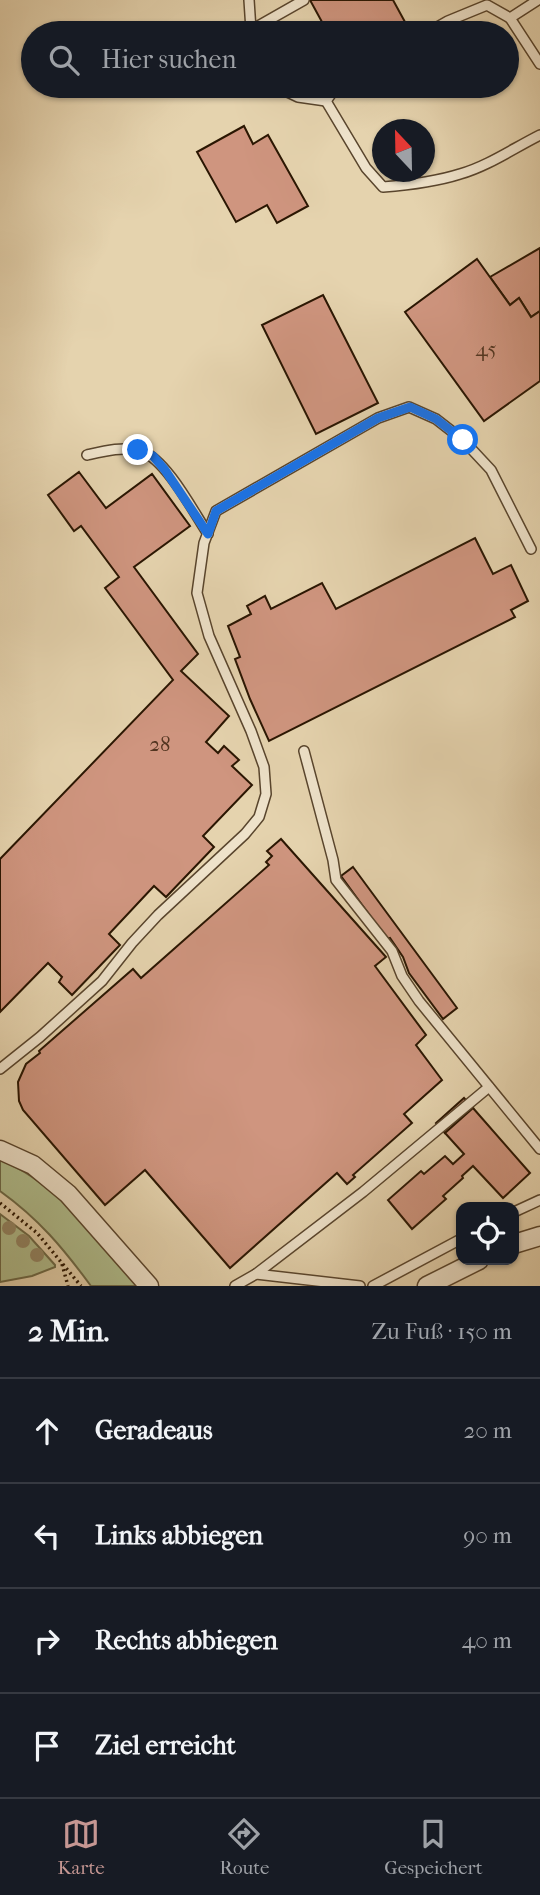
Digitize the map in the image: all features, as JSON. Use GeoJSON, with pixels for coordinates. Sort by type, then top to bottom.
{"type":"FeatureCollection","features":[{"type":"Feature","properties":{"kind":"street"},"geometry":{"type":"LineString","coordinates":[[0,1150],[33,1165],[68,1194],[149,1286]]}},
{"type":"Feature","properties":{"kind":"street"},"geometry":{"type":"LineString","coordinates":[[519,1242],[540,1236]]}},
{"type":"Feature","properties":{"kind":"street"},"geometry":{"type":"LineString","coordinates":[[427,1286],[469,1265]]}},
{"type":"Feature","properties":{"kind":"lane"},"geometry":{"type":"LineString","coordinates":[[249,0],[250,21]]}},
{"type":"Feature","properties":{"kind":"lane"},"geometry":{"type":"LineString","coordinates":[[269,21],[304,0]]}},
{"type":"Feature","properties":{"kind":"lane"},"geometry":{"type":"LineString","coordinates":[[510,18],[538,0]]}},
{"type":"Feature","properties":{"kind":"lane"},"geometry":{"type":"LineString","coordinates":[[448,21],[486,2],[512,21]]}},
{"type":"Feature","properties":{"kind":"lane"},"geometry":{"type":"LineString","coordinates":[[519,32],[540,64]]}},
{"type":"Feature","properties":{"kind":"lane"},"geometry":{"type":"LineString","coordinates":[[305,98],[326,101]]}},
{"type":"Feature","properties":{"kind":"lane"},"geometry":{"type":"LineString","coordinates":[[326,101],[366,168],[383,187],[416,184],[461,174],[540,135]]}},
{"type":"Feature","properties":{"kind":"lane"},"geometry":{"type":"LineString","coordinates":[[0,1069],[102,981],[158,915],[245,834],[259,817],[266,794],[264,767],[209,636],[197,593],[204,543],[216,511],[378,418],[410,407],[436,419],[463,440],[491,470],[531,549]]}},
{"type":"Feature","properties":{"kind":"lane"},"geometry":{"type":"LineString","coordinates":[[87,455],[113,449],[128,449],[153,456],[208,534]]}},
{"type":"Feature","properties":{"kind":"lane"},"geometry":{"type":"LineString","coordinates":[[304,751],[336,880],[392,951],[402,976],[419,1001],[540,1149]]}},
{"type":"Feature","properties":{"kind":"lane"},"geometry":{"type":"LineString","coordinates":[[235,1286],[256,1275],[363,1192],[489,1087]]}},
{"type":"Feature","properties":{"kind":"lane"},"geometry":{"type":"LineString","coordinates":[[519,1210],[540,1200]]}},
{"type":"Feature","properties":{"kind":"lane"},"geometry":{"type":"LineString","coordinates":[[373,1286],[456,1242]]}},
{"type":"Feature","properties":{"kind":"lane"},"geometry":{"type":"LineString","coordinates":[[256,1275],[360,1286]]}},
{"type":"Feature","properties":{"kind":"path"},"geometry":{"type":"LineString","coordinates":[[0,1203],[37,1233],[81,1286]]}},
{"type":"Feature","properties":{"kind":"path"},"geometry":{"type":"LineString","coordinates":[[61,1261],[68,1286]]}},
{"type":"Feature","properties":{"kind":"green space"},"geometry":{"type":"Polygon","coordinates":[[[0,1160],[40,1182],[58,1197],[92,1232],[137,1286],[91,1286],[50,1235],[0,1191],[0,1160]]]}},
{"type":"Feature","properties":{"kind":"green space"},"geometry":{"type":"Polygon","coordinates":[[[0,1214],[29,1236],[55,1267],[32,1276],[0,1282],[0,1214]]]}},
{"type":"Feature","properties":{"kind":"building"},"geometry":{"type":"Polygon","coordinates":[[[310,0],[393,0],[404,21],[321,21],[310,0]]]}},
{"type":"Feature","properties":{"kind":"building"},"geometry":{"type":"Polygon","coordinates":[[[244,126],[253,144],[268,135],[308,206],[277,223],[267,205],[236,222],[197,152],[244,126]]]}},
{"type":"Feature","properties":{"kind":"building"},"geometry":{"type":"Polygon","coordinates":[[[540,248],[540,311],[531,317],[519,298],[510,305],[490,277],[540,248]]]}},
{"type":"Feature","properties":{"kind":"building"},"geometry":{"type":"Polygon","coordinates":[[[477,259],[510,305],[519,298],[531,317],[540,311],[540,381],[484,421],[405,312],[477,259]]]}},
{"type":"Feature","properties":{"kind":"building"},"geometry":{"type":"Polygon","coordinates":[[[323,295],[378,403],[316,434],[262,325],[323,295]]]}},
{"type":"Feature","properties":{"kind":"building"},"geometry":{"type":"Polygon","coordinates":[[[79,472],[106,508],[152,474],[190,526],[134,567],[198,654],[181,671],[229,716],[206,742],[218,753],[224,746],[239,760],[232,766],[252,785],[203,836],[214,847],[166,897],[154,886],[109,934],[120,945],[72,995],[59,982],[62,977],[48,963],[0,1012],[0,859],[173,680],[105,588],[119,577],[81,526],[74,531],[48,495],[79,472]]]}},
{"type":"Feature","properties":{"kind":"building"},"geometry":{"type":"Polygon","coordinates":[[[475,538],[493,574],[511,565],[528,601],[511,610],[515,617],[269,741],[235,659],[240,657],[228,626],[251,614],[247,606],[265,596],[271,609],[322,583],[336,609],[475,538]]]}},
{"type":"Feature","properties":{"kind":"building"},"geometry":{"type":"Polygon","coordinates":[[[281,839],[386,957],[375,966],[426,1035],[416,1045],[442,1080],[404,1114],[412,1123],[353,1175],[355,1177],[347,1184],[337,1173],[230,1268],[145,1170],[105,1205],[23,1110],[19,1101],[18,1082],[26,1064],[40,1053],[39,1051],[133,969],[141,978],[269,865],[266,862],[272,856],[267,851],[281,839]]]}},
{"type":"Feature","properties":{"kind":"building"},"geometry":{"type":"Polygon","coordinates":[[[353,867],[457,1008],[443,1019],[409,973],[403,957],[390,938],[387,939],[341,876],[353,867]]]}},
{"type":"Feature","properties":{"kind":"building"},"geometry":{"type":"Polygon","coordinates":[[[464,1098],[473,1108],[445,1133],[436,1123],[464,1098]]]}},
{"type":"Feature","properties":{"kind":"building"},"geometry":{"type":"Polygon","coordinates":[[[473,1108],[530,1173],[503,1198],[473,1166],[443,1196],[446,1199],[412,1229],[388,1200],[421,1171],[424,1174],[445,1156],[453,1164],[464,1154],[445,1133],[473,1108]]]}},
{"type":"Feature","properties":{"kind":"route"},"geometry":{"type":"LineString","coordinates":[[138,450],[153,456],[165,470],[208,534],[216,511],[378,418],[410,407],[436,419],[463,440]]}}]}
